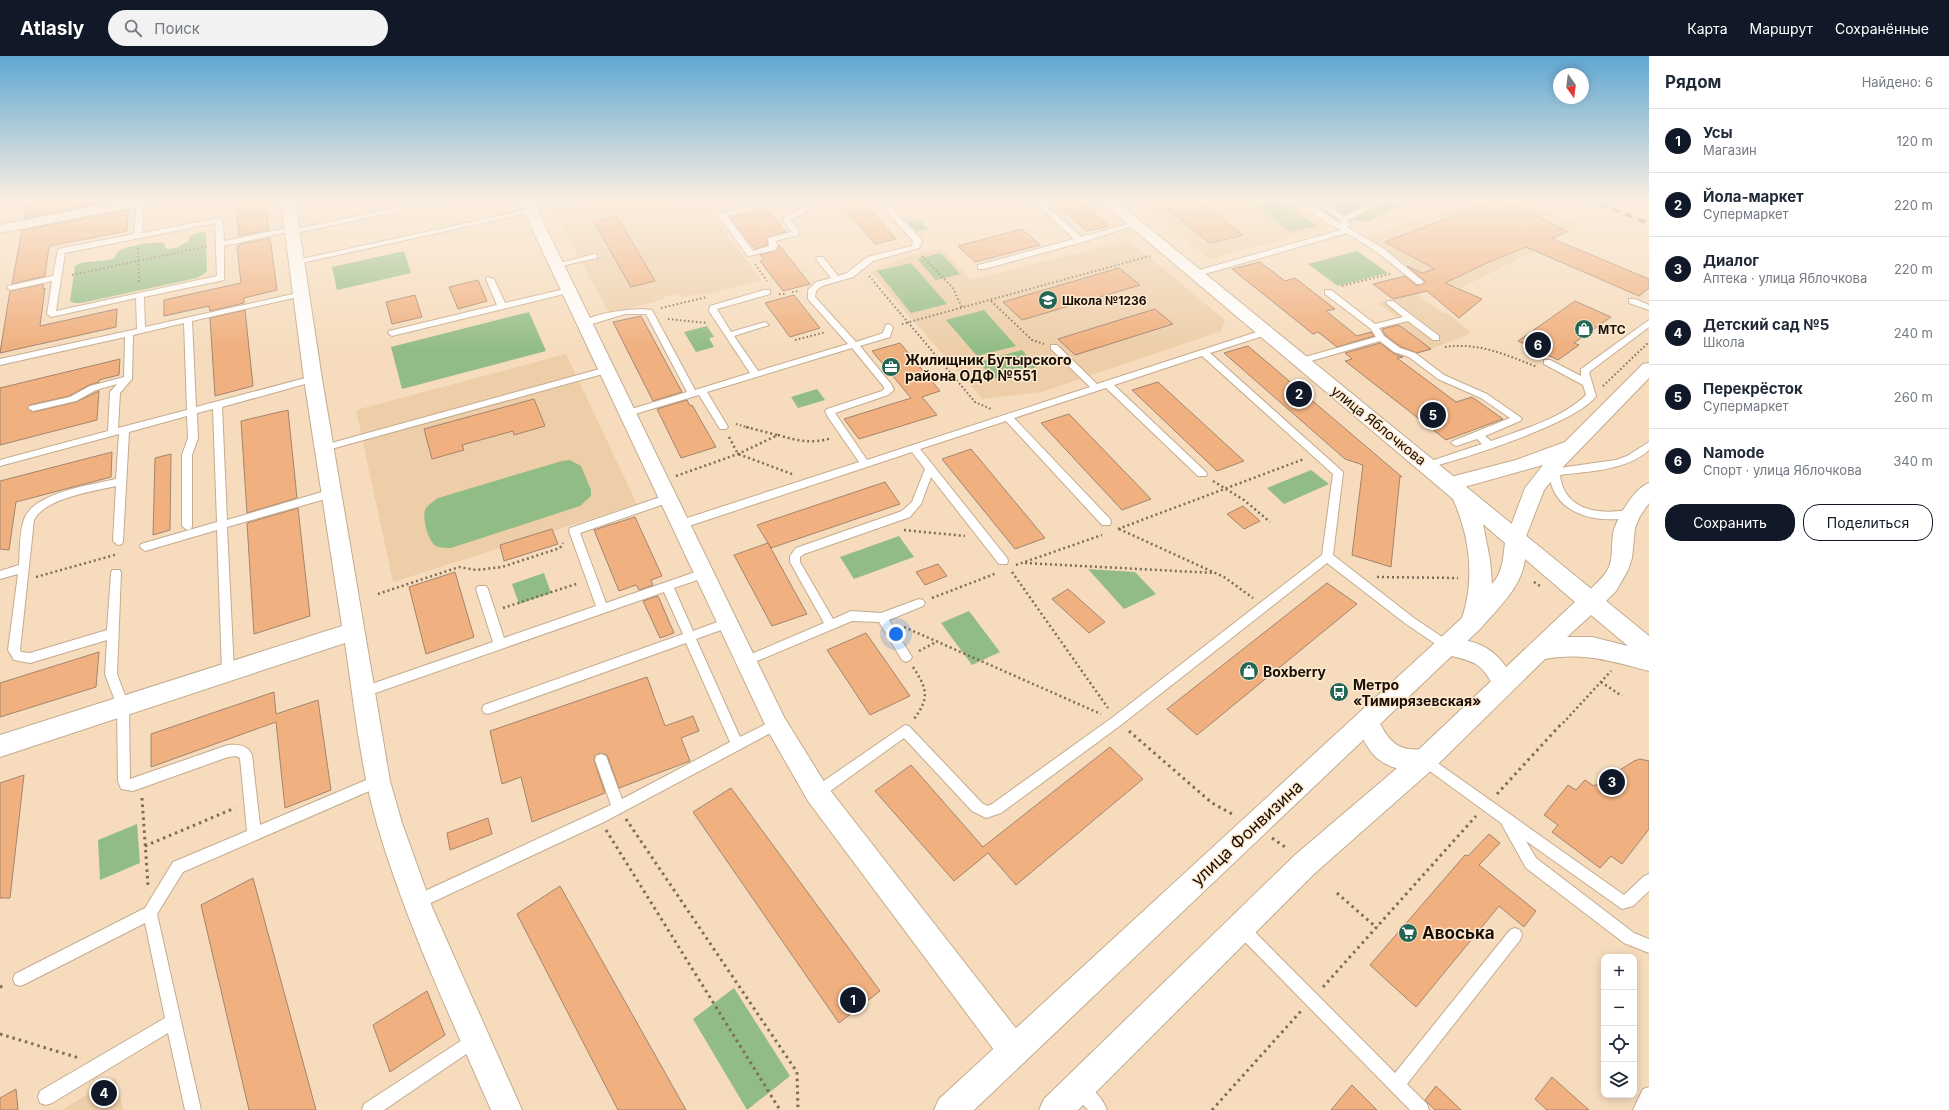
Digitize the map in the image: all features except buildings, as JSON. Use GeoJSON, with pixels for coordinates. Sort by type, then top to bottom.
{"type":"FeatureCollection","features":[{"type":"Feature","properties":{"kind":"street"},"geometry":{"type":"LineString","coordinates":[[295,250],[324,448],[378,781],[384,807],[416,902],[507,1110]]}},
{"type":"Feature","properties":{"kind":"street"},"geometry":{"type":"LineString","coordinates":[[550,250],[661,480],[776,724],[818,793],[1014,1051]]}},
{"type":"Feature","properties":{"kind":"street","name":"улица Яблочкова"},"geometry":{"type":"LineString","coordinates":[[1166,250],[1428,465],[1649,650]]}},
{"type":"Feature","properties":{"kind":"street"},"geometry":{"type":"LineString","coordinates":[[1516,539],[1536,488],[1574,443],[1649,368]]}},
{"type":"Feature","properties":{"kind":"street"},"geometry":{"type":"LineString","coordinates":[[1473,622],[1481,583],[1479,562],[1470,513],[1455,488],[1544,458],[1574,443]]}},
{"type":"Feature","properties":{"kind":"street"},"geometry":{"type":"LineString","coordinates":[[1055,1110],[1305,864],[1425,760],[1579,612],[1592,602],[1609,584],[1620,565],[1624,534],[1631,513],[1649,490]]}},
{"type":"Feature","properties":{"kind":"street","name":"улица Фонвизина"},"geometry":{"type":"LineString","coordinates":[[950,1110],[1473,622],[1507,582],[1513,566],[1516,539]]}},
{"type":"Feature","properties":{"kind":"street"},"geometry":{"type":"LineString","coordinates":[[0,746],[354,631]]}},
{"type":"Feature","properties":{"kind":"street"},"geometry":{"type":"LineString","coordinates":[[1447,646],[1460,647],[1476,652],[1490,661],[1500,672],[1504,684]]}},
{"type":"Feature","properties":{"kind":"street"},"geometry":{"type":"LineString","coordinates":[[1540,650],[1564,646],[1592,647],[1649,661]]}},
{"type":"Feature","properties":{"kind":"street"},"geometry":{"type":"LineString","coordinates":[[1367,721],[1372,734],[1390,755],[1406,761],[1425,760]]}},
{"type":"Feature","properties":{"kind":"lane"},"geometry":{"type":"LineString","coordinates":[[64,250],[60,251],[51,314],[221,278],[220,250]]}},
{"type":"Feature","properties":{"kind":"lane"},"geometry":{"type":"LineString","coordinates":[[297,262],[347,250]]}},
{"type":"Feature","properties":{"kind":"lane"},"geometry":{"type":"LineString","coordinates":[[748,250],[751,254],[764,250]]}},
{"type":"Feature","properties":{"kind":"lane"},"geometry":{"type":"LineString","coordinates":[[865,464],[831,415],[830,411],[885,393],[889,390],[888,386],[811,297],[812,290],[819,284],[850,275],[870,259],[906,250]]}},
{"type":"Feature","properties":{"kind":"lane"},"geometry":{"type":"LineString","coordinates":[[981,267],[1043,250]]}},
{"type":"Feature","properties":{"kind":"lane"},"geometry":{"type":"LineString","coordinates":[[1195,274],[1278,250]]}},
{"type":"Feature","properties":{"kind":"lane"},"geometry":{"type":"LineString","coordinates":[[1380,250],[1420,282]]}},
{"type":"Feature","properties":{"kind":"lane"},"geometry":{"type":"LineString","coordinates":[[557,265],[594,256]]}},
{"type":"Feature","properties":{"kind":"lane"},"geometry":{"type":"LineString","coordinates":[[820,259],[836,279]]}},
{"type":"Feature","properties":{"kind":"lane"},"geometry":{"type":"LineString","coordinates":[[11,288],[56,278]]}},
{"type":"Feature","properties":{"kind":"lane"},"geometry":{"type":"LineString","coordinates":[[490,279],[502,306]]}},
{"type":"Feature","properties":{"kind":"lane"},"geometry":{"type":"LineString","coordinates":[[392,333],[569,290]]}},
{"type":"Feature","properties":{"kind":"lane"},"geometry":{"type":"LineString","coordinates":[[755,374],[713,311],[713,308],[767,292]]}},
{"type":"Feature","properties":{"kind":"lane"},"geometry":{"type":"LineString","coordinates":[[1328,292],[1374,327],[1381,338],[1397,350],[1412,355],[1441,377],[1484,396],[1517,419],[1456,443]]}},
{"type":"Feature","properties":{"kind":"lane"},"geometry":{"type":"LineString","coordinates":[[0,362],[302,294]]}},
{"type":"Feature","properties":{"kind":"lane"},"geometry":{"type":"LineString","coordinates":[[140,296],[141,330]]}},
{"type":"Feature","properties":{"kind":"lane"},"geometry":{"type":"LineString","coordinates":[[1632,301],[1649,308]]}},
{"type":"Feature","properties":{"kind":"lane"},"geometry":{"type":"LineString","coordinates":[[1390,303],[1436,338]]}},
{"type":"Feature","properties":{"kind":"lane"},"geometry":{"type":"LineString","coordinates":[[585,323],[641,310],[649,312],[654,318],[697,392],[723,427]]}},
{"type":"Feature","properties":{"kind":"lane"},"geometry":{"type":"LineString","coordinates":[[1374,327],[1409,318]]}},
{"type":"Feature","properties":{"kind":"lane"},"geometry":{"type":"LineString","coordinates":[[187,526],[187,455],[193,438],[188,319]]}},
{"type":"Feature","properties":{"kind":"lane"},"geometry":{"type":"LineString","coordinates":[[1428,465],[1490,445],[1544,424],[1582,406],[1591,396],[1589,384],[1584,371],[1649,323]]}},
{"type":"Feature","properties":{"kind":"lane"},"geometry":{"type":"LineString","coordinates":[[729,335],[765,325]]}},
{"type":"Feature","properties":{"kind":"lane"},"geometry":{"type":"LineString","coordinates":[[628,413],[887,335],[889,327]]}},
{"type":"Feature","properties":{"kind":"lane"},"geometry":{"type":"LineString","coordinates":[[113,433],[115,392],[128,379],[130,332]]}},
{"type":"Feature","properties":{"kind":"lane"},"geometry":{"type":"LineString","coordinates":[[682,524],[1266,332]]}},
{"type":"Feature","properties":{"kind":"lane"},"geometry":{"type":"LineString","coordinates":[[1300,361],[1381,338]]}},
{"type":"Feature","properties":{"kind":"lane"},"geometry":{"type":"LineString","coordinates":[[1054,347],[1096,388]]}},
{"type":"Feature","properties":{"kind":"lane"},"geometry":{"type":"LineString","coordinates":[[818,793],[905,730],[977,807],[986,812],[996,809],[1117,721],[1327,557],[1338,473],[1203,352]]}},
{"type":"Feature","properties":{"kind":"lane"},"geometry":{"type":"LineString","coordinates":[[1551,364],[1589,384]]}},
{"type":"Feature","properties":{"kind":"lane"},"geometry":{"type":"LineString","coordinates":[[324,448],[607,370]]}},
{"type":"Feature","properties":{"kind":"lane"},"geometry":{"type":"LineString","coordinates":[[33,408],[73,399],[93,388],[128,379]]}},
{"type":"Feature","properties":{"kind":"lane"},"geometry":{"type":"LineString","coordinates":[[0,463],[313,379]]}},
{"type":"Feature","properties":{"kind":"lane"},"geometry":{"type":"LineString","coordinates":[[1108,384],[1202,474]]}},
{"type":"Feature","properties":{"kind":"lane"},"geometry":{"type":"LineString","coordinates":[[217,405],[228,672]]}},
{"type":"Feature","properties":{"kind":"lane"},"geometry":{"type":"LineString","coordinates":[[1008,417],[1106,522]]}},
{"type":"Feature","properties":{"kind":"lane"},"geometry":{"type":"LineString","coordinates":[[118,541],[124,430]]}},
{"type":"Feature","properties":{"kind":"lane"},"geometry":{"type":"LineString","coordinates":[[1478,435],[1490,445]]}},
{"type":"Feature","properties":{"kind":"lane"},"geometry":{"type":"LineString","coordinates":[[1631,513],[1610,517],[1600,516],[1580,509],[1567,500],[1559,491],[1551,471],[1627,461],[1643,452],[1649,445]]}},
{"type":"Feature","properties":{"kind":"lane"},"geometry":{"type":"LineString","coordinates":[[914,448],[1004,561]]}},
{"type":"Feature","properties":{"kind":"lane"},"geometry":{"type":"LineString","coordinates":[[831,625],[795,562],[796,556],[800,551],[906,514],[916,504],[930,468]]}},
{"type":"Feature","properties":{"kind":"lane"},"geometry":{"type":"LineString","coordinates":[[113,633],[30,658],[18,657],[14,650],[30,517],[37,507],[50,500],[121,481]]}},
{"type":"Feature","properties":{"kind":"lane"},"geometry":{"type":"LineString","coordinates":[[145,546],[332,493]]}},
{"type":"Feature","properties":{"kind":"lane"},"geometry":{"type":"LineString","coordinates":[[604,609],[574,531],[669,498]]}},
{"type":"Feature","properties":{"kind":"lane"},"geometry":{"type":"LineString","coordinates":[[1327,557],[1410,621],[1447,646]]}},
{"type":"Feature","properties":{"kind":"lane"},"geometry":{"type":"LineString","coordinates":[[0,575],[24,568]]}},
{"type":"Feature","properties":{"kind":"lane"},"geometry":{"type":"LineString","coordinates":[[116,572],[111,674],[124,706],[124,780],[126,785],[140,782],[228,751],[238,750],[246,755],[254,834]]}},
{"type":"Feature","properties":{"kind":"lane"},"geometry":{"type":"LineString","coordinates":[[364,692],[705,573]]}},
{"type":"Feature","properties":{"kind":"lane"},"geometry":{"type":"LineString","coordinates":[[667,586],[737,745]]}},
{"type":"Feature","properties":{"kind":"lane"},"geometry":{"type":"LineString","coordinates":[[482,589],[500,645]]}},
{"type":"Feature","properties":{"kind":"lane"},"geometry":{"type":"LineString","coordinates":[[746,661],[851,616],[882,618],[919,603]]}},
{"type":"Feature","properties":{"kind":"lane"},"geometry":{"type":"LineString","coordinates":[[882,618],[906,657]]}},
{"type":"Feature","properties":{"kind":"lane"},"geometry":{"type":"LineString","coordinates":[[488,709],[728,623]]}},
{"type":"Feature","properties":{"kind":"lane"},"geometry":{"type":"LineString","coordinates":[[416,902],[619,808],[776,724]]}},
{"type":"Feature","properties":{"kind":"lane"},"geometry":{"type":"LineString","coordinates":[[601,760],[619,808]]}},
{"type":"Feature","properties":{"kind":"lane"},"geometry":{"type":"LineString","coordinates":[[1425,760],[1622,902],[1628,901],[1649,881]]}},
{"type":"Feature","properties":{"kind":"lane"},"geometry":{"type":"LineString","coordinates":[[20,979],[150,914],[178,867],[378,781]]}},
{"type":"Feature","properties":{"kind":"lane"},"geometry":{"type":"LineString","coordinates":[[1506,819],[1531,863],[1629,938],[1649,946]]}},
{"type":"Feature","properties":{"kind":"lane"},"geometry":{"type":"LineString","coordinates":[[150,914],[193,1110]]}},
{"type":"Feature","properties":{"kind":"lane"},"geometry":{"type":"LineString","coordinates":[[1241,928],[1421,1110]]}},
{"type":"Feature","properties":{"kind":"lane"},"geometry":{"type":"LineString","coordinates":[[1396,1085],[1515,935]]}},
{"type":"Feature","properties":{"kind":"lane"},"geometry":{"type":"LineString","coordinates":[[46,1097],[174,1021]]}},
{"type":"Feature","properties":{"kind":"lane"},"geometry":{"type":"LineString","coordinates":[[370,1110],[476,1039]]}},
{"type":"Feature","properties":{"kind":"lane"},"geometry":{"type":"LineString","coordinates":[[1078,1087],[1099,1110]]}},
{"type":"Feature","properties":{"kind":"lane"},"geometry":{"type":"LineString","coordinates":[[1641,1110],[1649,1095]]}},
{"type":"Feature","properties":{"kind":"path"},"geometry":{"type":"LineString","coordinates":[[137,250],[140,296]]}},
{"type":"Feature","properties":{"kind":"path"},"geometry":{"type":"LineString","coordinates":[[56,278],[190,250]]}},
{"type":"Feature","properties":{"kind":"path"},"geometry":{"type":"LineString","coordinates":[[917,250],[953,288],[962,308]]}},
{"type":"Feature","properties":{"kind":"path"},"geometry":{"type":"LineString","coordinates":[[751,254],[750,257],[772,288],[767,292]]}},
{"type":"Feature","properties":{"kind":"path"},"geometry":{"type":"LineString","coordinates":[[889,327],[1154,255]]}},
{"type":"Feature","properties":{"kind":"path"},"geometry":{"type":"LineString","coordinates":[[861,266],[906,323],[975,402],[1008,417]]}},
{"type":"Feature","properties":{"kind":"path"},"geometry":{"type":"LineString","coordinates":[[1328,292],[1339,287],[1389,274]]}},
{"type":"Feature","properties":{"kind":"path"},"geometry":{"type":"LineString","coordinates":[[990,300],[1032,340],[1054,347]]}},
{"type":"Feature","properties":{"kind":"path"},"geometry":{"type":"LineString","coordinates":[[654,318],[723,325]]}},
{"type":"Feature","properties":{"kind":"path"},"geometry":{"type":"LineString","coordinates":[[795,340],[839,328]]}},
{"type":"Feature","properties":{"kind":"path"},"geometry":{"type":"LineString","coordinates":[[1591,396],[1649,342]]}},
{"type":"Feature","properties":{"kind":"path"},"geometry":{"type":"LineString","coordinates":[[1412,355],[1450,346],[1466,346],[1493,350],[1540,368],[1548,369],[1551,364]]}},
{"type":"Feature","properties":{"kind":"path"},"geometry":{"type":"LineString","coordinates":[[812,482],[738,454],[723,427],[739,423],[804,443],[816,444],[844,433]]}},
{"type":"Feature","properties":{"kind":"path"},"geometry":{"type":"LineString","coordinates":[[661,480],[738,454],[778,435]]}},
{"type":"Feature","properties":{"kind":"path"},"geometry":{"type":"LineString","coordinates":[[1202,474],[1244,500],[1270,522]]}},
{"type":"Feature","properties":{"kind":"path"},"geometry":{"type":"LineString","coordinates":[[1106,522],[1224,577],[1264,605]]}},
{"type":"Feature","properties":{"kind":"path"},"geometry":{"type":"LineString","coordinates":[[898,532],[905,530],[985,538]]}},
{"type":"Feature","properties":{"kind":"path"},"geometry":{"type":"LineString","coordinates":[[378,594],[459,567],[476,570],[502,567],[560,548],[574,531]]}},
{"type":"Feature","properties":{"kind":"path"},"geometry":{"type":"LineString","coordinates":[[116,572],[118,541]]}},
{"type":"Feature","properties":{"kind":"path"},"geometry":{"type":"LineString","coordinates":[[22,581],[145,546]]}},
{"type":"Feature","properties":{"kind":"path"},"geometry":{"type":"LineString","coordinates":[[1004,561],[1117,721],[1212,803],[1234,816]]}},
{"type":"Feature","properties":{"kind":"path"},"geometry":{"type":"LineString","coordinates":[[1022,563],[1215,573]]}},
{"type":"Feature","properties":{"kind":"path"},"geometry":{"type":"LineString","coordinates":[[1352,577],[1458,578]]}},
{"type":"Feature","properties":{"kind":"path"},"geometry":{"type":"LineString","coordinates":[[490,612],[592,579]]}},
{"type":"Feature","properties":{"kind":"path"},"geometry":{"type":"LineString","coordinates":[[882,618],[938,641],[1117,721]]}},
{"type":"Feature","properties":{"kind":"path"},"geometry":{"type":"LineString","coordinates":[[905,730],[921,712],[926,697],[924,684],[906,657],[938,641]]}},
{"type":"Feature","properties":{"kind":"path"},"geometry":{"type":"LineString","coordinates":[[1212,1110],[1486,805],[1611,671],[1618,672]]}},
{"type":"Feature","properties":{"kind":"path"},"geometry":{"type":"LineString","coordinates":[[1601,682],[1622,696]]}},
{"type":"Feature","properties":{"kind":"path"},"geometry":{"type":"LineString","coordinates":[[140,782],[150,914]]}},
{"type":"Feature","properties":{"kind":"path"},"geometry":{"type":"LineString","coordinates":[[145,846],[250,802]]}},
{"type":"Feature","properties":{"kind":"path"},"geometry":{"type":"LineString","coordinates":[[619,808],[798,1072],[798,1110]]}},
{"type":"Feature","properties":{"kind":"path"},"geometry":{"type":"LineString","coordinates":[[598,818],[780,1110]]}},
{"type":"Feature","properties":{"kind":"path"},"geometry":{"type":"LineString","coordinates":[[1268,835],[1291,851]]}},
{"type":"Feature","properties":{"kind":"path"},"geometry":{"type":"LineString","coordinates":[[1338,893],[1377,928]]}},
{"type":"Feature","properties":{"kind":"path"},"geometry":{"type":"LineString","coordinates":[[0,1034],[100,1064]]}},
{"type":"Feature","properties":{"kind":"shaded area"},"geometry":{"type":"Polygon","coordinates":[[[575,250],[739,250],[761,280],[703,295],[701,293],[682,298],[679,293],[664,297],[665,299],[609,313],[575,250]]]}},
{"type":"Feature","properties":{"kind":"shaded area","name":"Школа №1236"},"geometry":{"type":"Polygon","coordinates":[[[933,250],[943,250],[971,280],[1089,250],[1141,250],[1225,320],[1221,331],[1042,392],[982,399],[871,272],[899,259],[933,250]]]}},
{"type":"Feature","properties":{"kind":"shaded area"},"geometry":{"type":"Polygon","coordinates":[[[1198,250],[1243,250],[1209,259],[1198,250]]]}},
{"type":"Feature","properties":{"kind":"shaded area"},"geometry":{"type":"Polygon","coordinates":[[[1386,250],[1535,250],[1463,287],[1435,284],[1386,250]]]}},
{"type":"Feature","properties":{"kind":"shaded area"},"geometry":{"type":"Polygon","coordinates":[[[1415,293],[1441,312],[1449,314],[1471,333],[1431,349],[1399,325],[1401,320],[1378,303],[1415,293]]]}},
{"type":"Feature","properties":{"kind":"shaded area"},"geometry":{"type":"Polygon","coordinates":[[[566,354],[637,504],[553,531],[552,529],[500,545],[500,548],[393,582],[356,410],[566,354]]]}},
{"type":"Feature","properties":{"kind":"shaded area"},"geometry":{"type":"Polygon","coordinates":[[[116,1077],[123,1110],[62,1110],[116,1077]]]}},
{"type":"Feature","properties":{"kind":"green space"},"geometry":{"type":"Polygon","coordinates":[[[206,250],[207,271],[197,278],[81,303],[74,303],[70,301],[75,266],[88,262],[113,259],[119,251],[206,250]]]}},
{"type":"Feature","properties":{"kind":"green space"},"geometry":{"type":"Polygon","coordinates":[[[404,251],[411,273],[337,290],[332,267],[404,251]]]}},
{"type":"Feature","properties":{"kind":"green space"},"geometry":{"type":"Polygon","coordinates":[[[1357,251],[1388,273],[1338,286],[1308,264],[1357,251]]]}},
{"type":"Feature","properties":{"kind":"green space"},"geometry":{"type":"Polygon","coordinates":[[[941,253],[960,274],[936,280],[917,259],[941,253]]]}},
{"type":"Feature","properties":{"kind":"green space"},"geometry":{"type":"Polygon","coordinates":[[[911,263],[947,304],[911,313],[877,271],[911,263]]]}},
{"type":"Feature","properties":{"kind":"green space"},"geometry":{"type":"Polygon","coordinates":[[[984,310],[1016,346],[977,356],[946,320],[984,310]]]}},
{"type":"Feature","properties":{"kind":"green space"},"geometry":{"type":"Polygon","coordinates":[[[529,312],[546,351],[402,389],[391,347],[529,312]]]}},
{"type":"Feature","properties":{"kind":"green space"},"geometry":{"type":"Polygon","coordinates":[[[707,326],[714,337],[709,338],[714,347],[696,352],[684,332],[707,326]]]}},
{"type":"Feature","properties":{"kind":"green space"},"geometry":{"type":"Polygon","coordinates":[[[1022,350],[1037,367],[994,379],[979,362],[1022,350]]]}},
{"type":"Feature","properties":{"kind":"green space"},"geometry":{"type":"Polygon","coordinates":[[[817,389],[825,400],[798,408],[791,397],[817,389]]]}},
{"type":"Feature","properties":{"kind":"green space"},"geometry":{"type":"Polygon","coordinates":[[[570,460],[581,466],[591,490],[591,496],[580,506],[451,548],[436,546],[430,539],[424,517],[426,508],[438,498],[562,461],[570,460]]]}},
{"type":"Feature","properties":{"kind":"green space"},"geometry":{"type":"Polygon","coordinates":[[[1311,470],[1329,484],[1284,504],[1267,488],[1311,470]]]}},
{"type":"Feature","properties":{"kind":"green space"},"geometry":{"type":"Polygon","coordinates":[[[899,536],[914,557],[854,579],[840,557],[899,536]]]}},
{"type":"Feature","properties":{"kind":"green space"},"geometry":{"type":"Polygon","coordinates":[[[1088,569],[1135,572],[1156,594],[1124,609],[1088,569]]]}},
{"type":"Feature","properties":{"kind":"green space"},"geometry":{"type":"Polygon","coordinates":[[[544,573],[551,593],[519,604],[512,584],[544,573]]]}},
{"type":"Feature","properties":{"kind":"green space"},"geometry":{"type":"Polygon","coordinates":[[[969,611],[1000,652],[972,665],[941,623],[969,611]]]}},
{"type":"Feature","properties":{"kind":"green space"},"geometry":{"type":"Polygon","coordinates":[[[137,824],[140,863],[100,880],[98,840],[137,824]]]}},
{"type":"Feature","properties":{"kind":"green space"},"geometry":{"type":"Polygon","coordinates":[[[734,988],[790,1076],[747,1110],[693,1019],[734,988]]]}},
{"type":"Feature","properties":{"kind":"place","name":"Школа №1236"},"geometry":{"type":"Point","coordinates":[1048,300]}},
{"type":"Feature","properties":{"kind":"place","name":"МТС"},"geometry":{"type":"Point","coordinates":[1584,329]}},
{"type":"Feature","properties":{"kind":"place","name":"Namode"},"geometry":{"type":"Point","coordinates":[1538,345]}},
{"type":"Feature","properties":{"kind":"place","name":"Жилищник Бутырского района ОДФ №551"},"geometry":{"type":"Point","coordinates":[891,367]}},
{"type":"Feature","properties":{"kind":"place","name":"Йола-маркет"},"geometry":{"type":"Point","coordinates":[1299,394]}},
{"type":"Feature","properties":{"kind":"place","name":"Перекрёсток"},"geometry":{"type":"Point","coordinates":[1433,415]}},
{"type":"Feature","properties":{"kind":"place","name":"Boxberry"},"geometry":{"type":"Point","coordinates":[1249,671]}},
{"type":"Feature","properties":{"kind":"place","name":"Метро «Тимирязевская»"},"geometry":{"type":"Point","coordinates":[1339,692]}},
{"type":"Feature","properties":{"kind":"place","name":"Диалог"},"geometry":{"type":"Point","coordinates":[1612,782]}},
{"type":"Feature","properties":{"kind":"place","name":"Авоська"},"geometry":{"type":"Point","coordinates":[1408,933]}},
{"type":"Feature","properties":{"kind":"place","name":"Усы"},"geometry":{"type":"Point","coordinates":[853,1000]}},
{"type":"Feature","properties":{"kind":"place","name":"Детский сад №5"},"geometry":{"type":"Point","coordinates":[104,1093]}}]}
